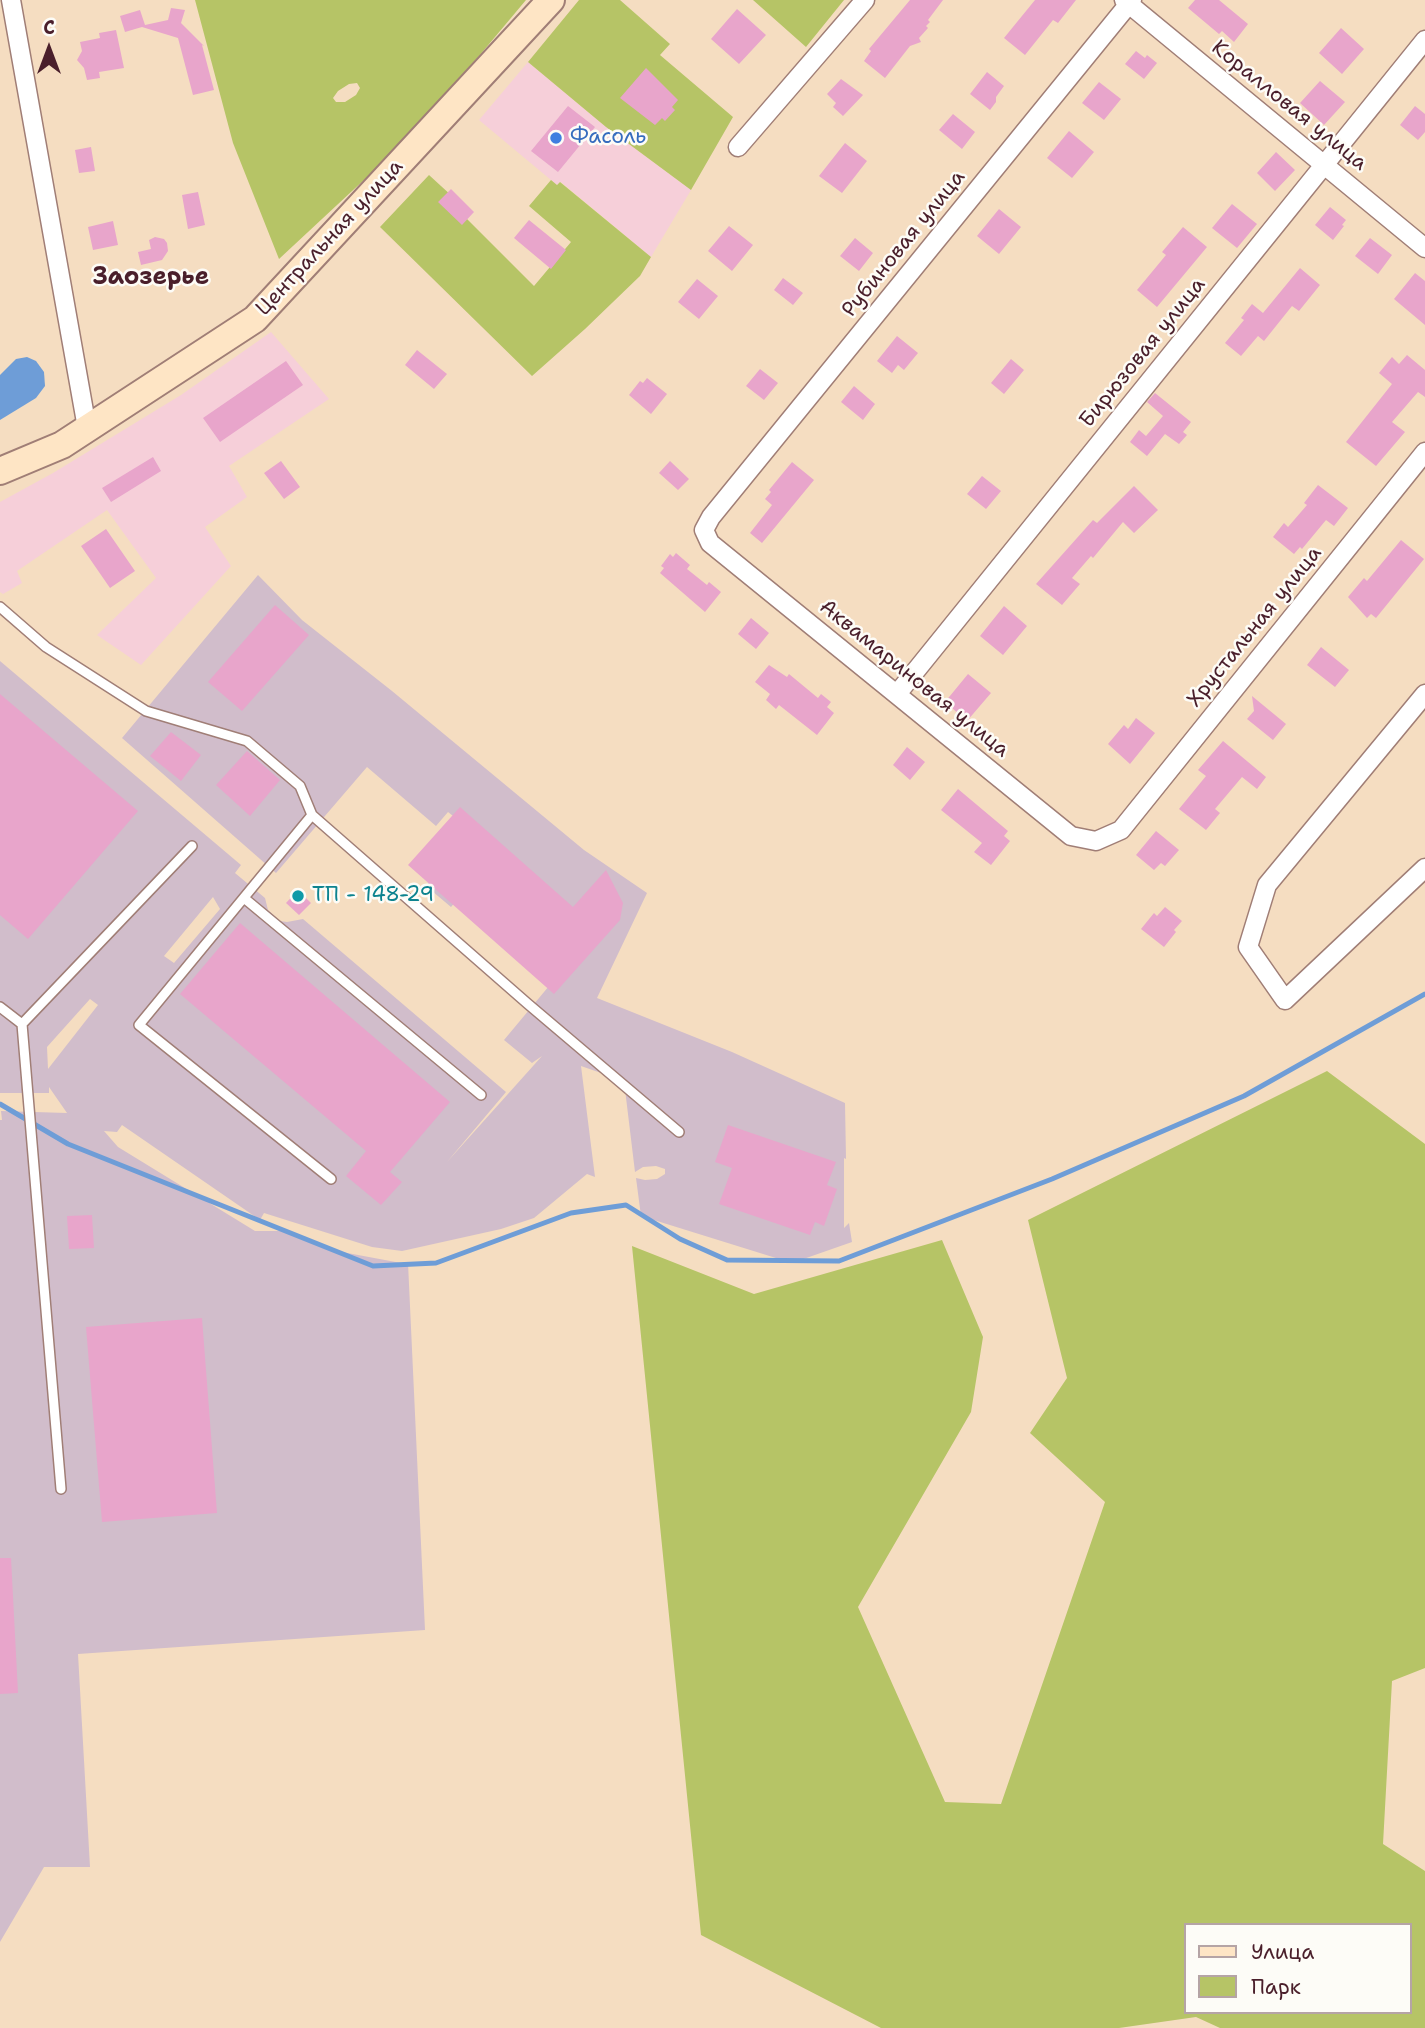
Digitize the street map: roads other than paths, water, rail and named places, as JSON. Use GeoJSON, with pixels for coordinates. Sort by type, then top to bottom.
{"type":"FeatureCollection","features":[{"type":"Feature","properties":{"kind":"main road","name":"Центральная улица"},"geometry":{"type":"LineString","coordinates":[[0,471],[62,445],[255,319],[551,0]]}},
{"type":"Feature","properties":{"kind":"street"},"geometry":{"type":"LineString","coordinates":[[11,0],[87,428]]}},
{"type":"Feature","properties":{"kind":"street"},"geometry":{"type":"LineString","coordinates":[[738,148],[865,0]]}},
{"type":"Feature","properties":{"kind":"street","name":"Коралловая улица"},"geometry":{"type":"LineString","coordinates":[[1128,1],[1425,248]]}},
{"type":"Feature","properties":{"kind":"street","name":"Рубиновая улица"},"geometry":{"type":"LineString","coordinates":[[711,517],[1128,1]]}},
{"type":"Feature","properties":{"kind":"street","name":"Бирюзовая улица"},"geometry":{"type":"LineString","coordinates":[[897,694],[1425,40]]}},
{"type":"Feature","properties":{"kind":"street","name":"Хрустальная улица"},"geometry":{"type":"LineString","coordinates":[[1121,830],[1425,452]]}},
{"type":"Feature","properties":{"kind":"street","name":"Аквамариновая улица"},"geometry":{"type":"LineString","coordinates":[[711,517],[704,530],[710,543],[1071,835],[1096,841],[1121,830]]}},
{"type":"Feature","properties":{"kind":"street"},"geometry":{"type":"LineString","coordinates":[[1425,694],[1267,885],[1248,947],[1285,1000],[1425,868]]}},
{"type":"Feature","properties":{"kind":"lane"},"geometry":{"type":"LineString","coordinates":[[0,607],[46,648],[146,711],[247,741],[300,786],[312,815],[679,1132]]}},
{"type":"Feature","properties":{"kind":"lane"},"geometry":{"type":"LineString","coordinates":[[312,815],[139,1025],[331,1179]]}},
{"type":"Feature","properties":{"kind":"lane"},"geometry":{"type":"LineString","coordinates":[[22,1024],[192,846]]}},
{"type":"Feature","properties":{"kind":"lane"},"geometry":{"type":"LineString","coordinates":[[244,898],[481,1095]]}},
{"type":"Feature","properties":{"kind":"lane"},"geometry":{"type":"LineString","coordinates":[[0,1007],[22,1024],[61,1489]]}},
{"type":"Feature","properties":{"kind":"water"},"geometry":{"type":"Polygon","coordinates":[[[27,357],[36,361],[44,372],[45,386],[36,398],[0,420],[0,375],[16,359],[27,357]]]}},
{"type":"Feature","properties":{"kind":"waterway"},"geometry":{"type":"LineString","coordinates":[[0,1104],[68,1144],[373,1266],[436,1263],[571,1213],[626,1205],[680,1239],[727,1260],[839,1261],[1052,1179],[1244,1096],[1425,994]]}},
{"type":"Feature","properties":{"kind":"place","name":"Фасоль"},"geometry":{"type":"Point","coordinates":[556,138]}},
{"type":"Feature","properties":{"kind":"place","name":"ТП - 148-29"},"geometry":{"type":"Point","coordinates":[298,896]}},
{"type":"Feature","properties":{"kind":"district","name":"Заозерье"},"geometry":{"type":"Point","coordinates":[151,278]}}]}
